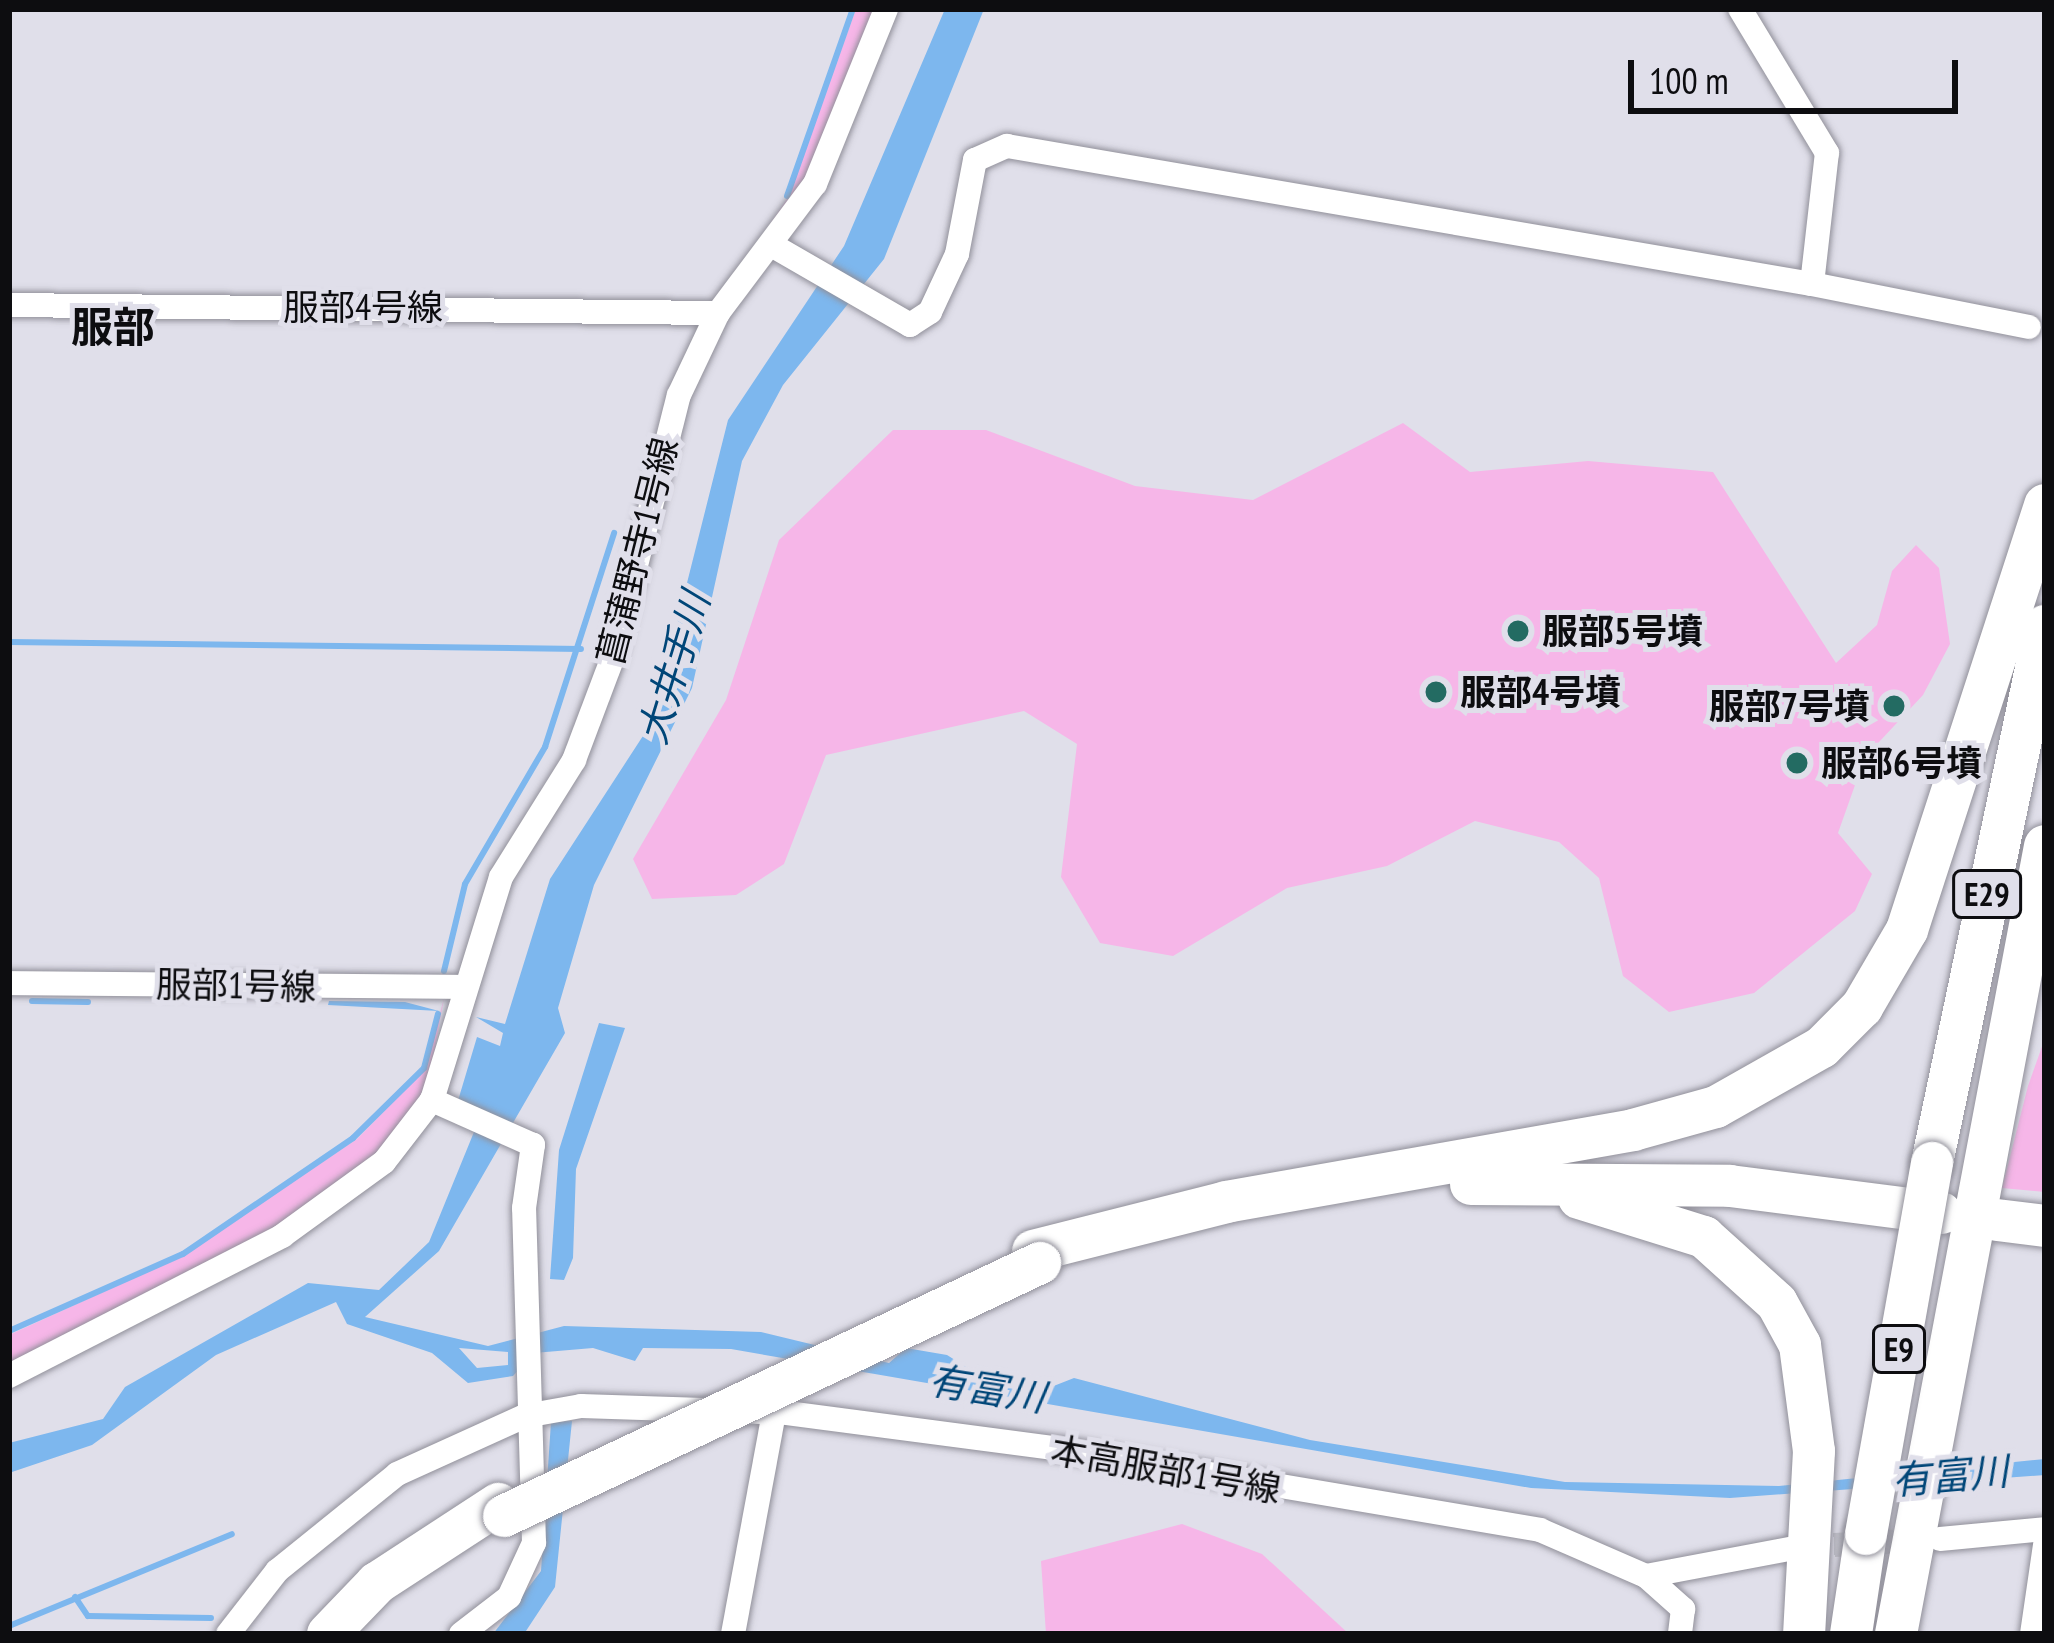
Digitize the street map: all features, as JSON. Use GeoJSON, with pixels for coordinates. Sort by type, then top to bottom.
{"type":"FeatureCollection","features":[{"type":"Feature","properties":{"kind":"highway"},"geometry":{"type":"LineString","coordinates":[[328,1634],[377,1583],[501,1510],[1037,1257],[1226,1202],[1509,1154],[1716,1107],[1822,1047],[1862,1007],[1936,861],[2045,505]]}},
{"type":"Feature","properties":{"kind":"highway","name":"E29"},"geometry":{"type":"LineString","coordinates":[[1966,1193],[2045,626]]}},
{"type":"Feature","properties":{"kind":"highway","name":"E29"},"geometry":{"type":"LineString","coordinates":[[1966,1193],[2045,846]]}},
{"type":"Feature","properties":{"kind":"highway"},"geometry":{"type":"LineString","coordinates":[[1959,1277],[2045,1000]]}},
{"type":"Feature","properties":{"kind":"highway"},"geometry":{"type":"LineString","coordinates":[[1509,1154],[1966,1193],[2045,1205]]}},
{"type":"Feature","properties":{"kind":"highway"},"geometry":{"type":"LineString","coordinates":[[1037,1257],[1232,1213],[1392,1188],[1730,1186],[1966,1193],[2045,1226]]}},
{"type":"Feature","properties":{"kind":"highway"},"geometry":{"type":"LineString","coordinates":[[1392,1188],[1578,1198],[1704,1237],[1777,1303],[1800,1346],[1812,1418],[1802,1542],[1804,1634]]}},
{"type":"Feature","properties":{"kind":"highway","name":"E9"},"geometry":{"type":"LineString","coordinates":[[1896,1634],[1926,1534],[1934,1408],[1959,1277],[1966,1193]]}},
{"type":"Feature","properties":{"kind":"highway","name":"E9"},"geometry":{"type":"LineString","coordinates":[[1851,1634],[1866,1534],[1966,1193]]}},
{"type":"Feature","properties":{"kind":"highway"},"geometry":{"type":"LineString","coordinates":[[347,1634],[433,1557],[501,1510]]}},
{"type":"Feature","properties":{"kind":"street","name":"菖蒲野寺1号線"},"geometry":{"type":"LineString","coordinates":[[438,1102],[463,987],[501,878],[574,760],[598,698],[669,424],[718,313],[784,254],[886,9]]}},
{"type":"Feature","properties":{"kind":"street"},"geometry":{"type":"LineString","coordinates":[[1740,9],[1827,153],[1812,284]]}},
{"type":"Feature","properties":{"kind":"street"},"geometry":{"type":"LineString","coordinates":[[784,254],[885,317],[910,325],[930,312],[987,146],[1812,284],[2029,327]]}},
{"type":"Feature","properties":{"kind":"street","name":"服部4号線"},"geometry":{"type":"LineString","coordinates":[[9,305],[718,313]]}},
{"type":"Feature","properties":{"kind":"street","name":"服部1号線"},"geometry":{"type":"LineString","coordinates":[[9,983],[463,987]]}},
{"type":"Feature","properties":{"kind":"street"},"geometry":{"type":"LineString","coordinates":[[9,1376],[297,1227],[384,1162],[438,1102],[519,1137],[533,1145],[524,1310],[534,1543],[509,1597],[461,1634]]}},
{"type":"Feature","properties":{"kind":"street","name":"本高服部1号線"},"geometry":{"type":"LineString","coordinates":[[228,1634],[277,1571],[397,1474],[525,1408],[642,1405],[774,1412],[1540,1530],[1646,1576]]}},
{"type":"Feature","properties":{"kind":"street"},"geometry":{"type":"LineString","coordinates":[[733,1634],[774,1412]]}},
{"type":"Feature","properties":{"kind":"street"},"geometry":{"type":"LineString","coordinates":[[1926,1534],[2045,1529]]}},
{"type":"Feature","properties":{"kind":"street"},"geometry":{"type":"LineString","coordinates":[[1646,1576],[1802,1542]]}},
{"type":"Feature","properties":{"kind":"street"},"geometry":{"type":"LineString","coordinates":[[2032,1634],[2045,1545]]}},
{"type":"Feature","properties":{"kind":"street"},"geometry":{"type":"LineString","coordinates":[[1646,1576],[1684,1609],[1680,1634]]}},
{"type":"Feature","properties":{"kind":"shaded area"},"geometry":{"type":"Polygon","coordinates":[[[856,9],[880,9],[810,182],[715,305],[787,199],[856,9]]]}},
{"type":"Feature","properties":{"kind":"shaded area"},"geometry":{"type":"Polygon","coordinates":[[[1403,423],[1470,472],[1588,461],[1713,472],[1836,663],[1877,625],[1892,571],[1916,545],[1939,568],[1950,644],[1923,695],[1865,757],[1838,833],[1872,874],[1855,911],[1754,993],[1669,1012],[1623,976],[1599,878],[1559,842],[1475,821],[1387,866],[1287,888],[1173,956],[1100,943],[1061,877],[1077,744],[1024,711],[826,755],[784,864],[736,895],[652,899],[633,859],[726,700],[779,540],[893,430],[986,430],[1135,486],[1253,500],[1403,423]]]}},
{"type":"Feature","properties":{"kind":"shaded area"},"geometry":{"type":"Polygon","coordinates":[[[444,998],[430,1077],[402,1136],[317,1206],[9,1370],[9,1335],[184,1255],[357,1139],[425,1070],[444,998]]]}},
{"type":"Feature","properties":{"kind":"shaded area"},"geometry":{"type":"Polygon","coordinates":[[[2045,1038],[2045,1192],[2002,1188],[2028,1086],[2045,1038]]]}},
{"type":"Feature","properties":{"kind":"shaded area"},"geometry":{"type":"Polygon","coordinates":[[[1182,1524],[1262,1554],[1349,1634],[1046,1634],[1041,1561],[1182,1524]]]}},
{"type":"Feature","properties":{"kind":"water"},"geometry":{"type":"Polygon","coordinates":[[[945,9],[984,9],[884,259],[783,385],[742,461],[692,688],[594,885],[558,1008],[565,1033],[439,1251],[365,1317],[488,1346],[564,1326],[761,1332],[889,1363],[906,1348],[947,1355],[987,1380],[1046,1389],[1074,1378],[1310,1440],[1565,1482],[1779,1486],[2045,1459],[2045,1475],[1730,1498],[1531,1488],[731,1349],[643,1348],[635,1361],[593,1348],[534,1353],[513,1376],[468,1383],[432,1353],[347,1324],[336,1302],[216,1355],[92,1445],[9,1473],[9,1443],[103,1419],[125,1387],[308,1283],[379,1290],[429,1242],[474,1132],[457,1104],[477,1037],[500,1046],[503,1033],[476,1017],[505,1024],[550,879],[652,722],[728,420],[844,246],[945,9]],[[459,1348],[477,1368],[508,1365],[508,1352],[459,1348]]]}},
{"type":"Feature","properties":{"kind":"water"},"geometry":{"type":"Polygon","coordinates":[[[329,1001],[405,1002],[439,1011],[328,1005],[329,1001]]]}},
{"type":"Feature","properties":{"kind":"water"},"geometry":{"type":"Polygon","coordinates":[[[599,1023],[625,1028],[576,1169],[573,1258],[564,1280],[550,1279],[559,1150],[599,1023]]]}},
{"type":"Feature","properties":{"kind":"water"},"geometry":{"type":"Polygon","coordinates":[[[572,1421],[555,1587],[524,1634],[493,1634],[541,1571],[551,1422],[572,1421]]]}},
{"type":"Feature","properties":{"kind":"waterway"},"geometry":{"type":"LineString","coordinates":[[787,196],[853,9]]}},
{"type":"Feature","properties":{"kind":"waterway"},"geometry":{"type":"LineString","coordinates":[[444,971],[465,884],[545,747],[614,533]]}},
{"type":"Feature","properties":{"kind":"waterway"},"geometry":{"type":"LineString","coordinates":[[9,642],[581,649]]}},
{"type":"Feature","properties":{"kind":"waterway"},"geometry":{"type":"LineString","coordinates":[[32,1001],[88,1002]]}},
{"type":"Feature","properties":{"kind":"waterway"},"geometry":{"type":"LineString","coordinates":[[9,1331],[183,1254],[353,1138],[424,1068],[438,1014]]}},
{"type":"Feature","properties":{"kind":"waterway"},"geometry":{"type":"LineString","coordinates":[[9,1626],[232,1534]]}},
{"type":"Feature","properties":{"kind":"waterway"},"geometry":{"type":"LineString","coordinates":[[75,1597],[88,1616],[211,1618]]}},
{"type":"Feature","properties":{"kind":"tunnel"},"geometry":{"type":"LineString","coordinates":[[1798,1547],[1925,1540]]}},
{"type":"Feature","properties":{"kind":"place","name":"服部5号墳"},"geometry":{"type":"Point","coordinates":[1518,631]}},
{"type":"Feature","properties":{"kind":"place","name":"服部4号墳"},"geometry":{"type":"Point","coordinates":[1436,692]}},
{"type":"Feature","properties":{"kind":"place","name":"服部7号墳"},"geometry":{"type":"Point","coordinates":[1894,706]}},
{"type":"Feature","properties":{"kind":"place","name":"服部6号墳"},"geometry":{"type":"Point","coordinates":[1797,763]}},
{"type":"Feature","properties":{"kind":"district","name":"服部"},"geometry":{"type":"Point","coordinates":[113,327]}},
{"type":"Feature","properties":{"kind":"water label","name":"大井手川"},"geometry":{"type":"Point","coordinates":[674,668]}},
{"type":"Feature","properties":{"kind":"water label","name":"有富川"},"geometry":{"type":"Point","coordinates":[987,1389]}},
{"type":"Feature","properties":{"kind":"water label","name":"有富川"},"geometry":{"type":"Point","coordinates":[1950,1476]}}]}
